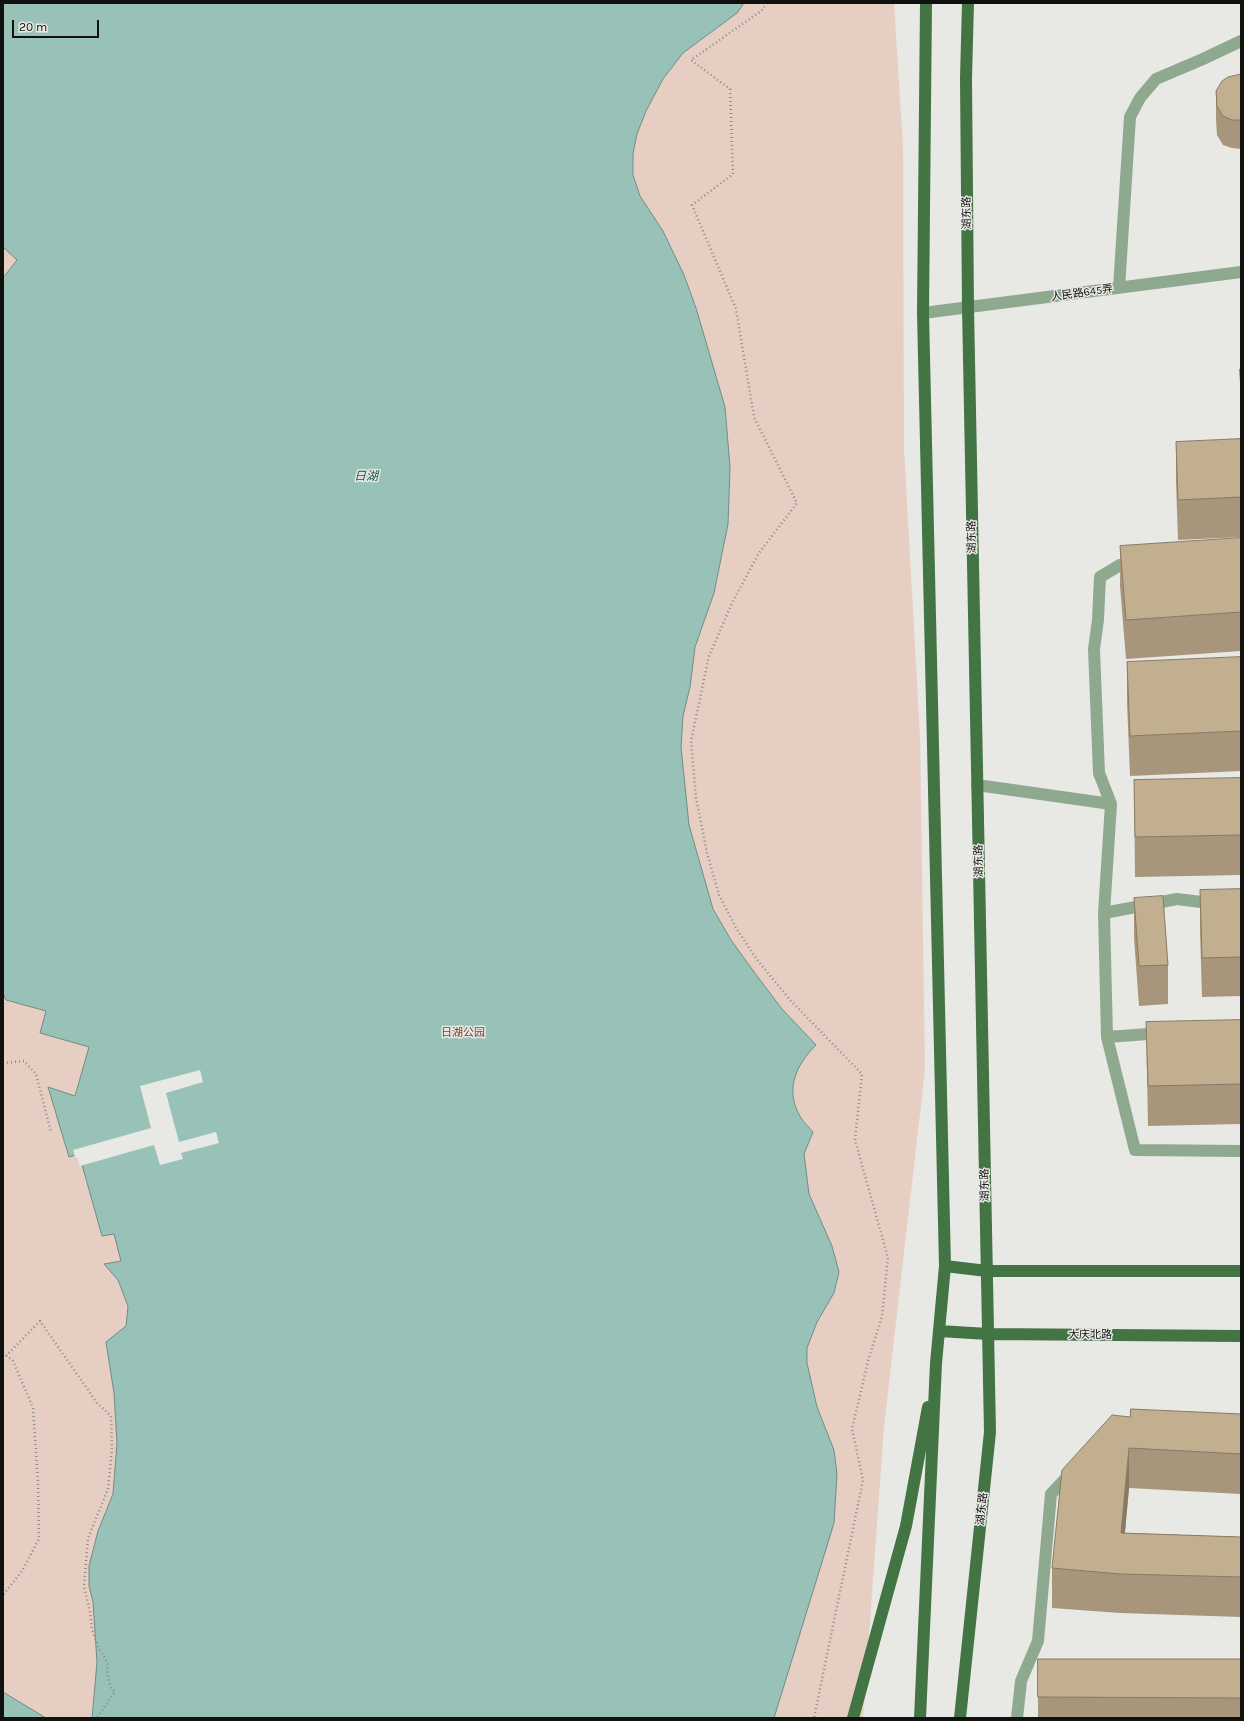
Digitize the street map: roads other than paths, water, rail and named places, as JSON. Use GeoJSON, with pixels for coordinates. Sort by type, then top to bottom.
{"type":"FeatureCollection","features":[{"type":"Feature","properties":{"kind":"main road"},"geometry":{"type":"LineString","coordinates":[[920,1718],[936,1363],[945,1266],[923,313],[926,3]]}},
{"type":"Feature","properties":{"kind":"main road","name":"湖东路"},"geometry":{"type":"LineString","coordinates":[[960,1718],[990,1432],[968,308],[966,78],[968,3]]}},
{"type":"Feature","properties":{"kind":"main road"},"geometry":{"type":"LineString","coordinates":[[945,1266],[987,1271],[1241,1271]]}},
{"type":"Feature","properties":{"kind":"main road","name":"大庆北路"},"geometry":{"type":"LineString","coordinates":[[939,1331],[988,1334],[1241,1336]]}},
{"type":"Feature","properties":{"kind":"main road"},"geometry":{"type":"LineString","coordinates":[[853,1718],[906,1526],[936,1363]]}},
{"type":"Feature","properties":{"kind":"street"},"geometry":{"type":"LineString","coordinates":[[1119,288],[1130,117],[1140,98],[1156,79],[1203,60],[1241,41]]}},
{"type":"Feature","properties":{"kind":"street","name":"人民路645弄"},"geometry":{"type":"LineString","coordinates":[[923,313],[1241,272]]}},
{"type":"Feature","properties":{"kind":"street"},"geometry":{"type":"LineString","coordinates":[[1150,564],[1120,565],[1100,577],[1098,620],[1094,649],[1099,773],[1111,804],[1104,913],[1107,1038],[1135,1150],[1241,1151]]}},
{"type":"Feature","properties":{"kind":"street"},"geometry":{"type":"LineString","coordinates":[[977,785],[1111,804]]}},
{"type":"Feature","properties":{"kind":"street"},"geometry":{"type":"LineString","coordinates":[[1104,913],[1177,899],[1241,907]]}},
{"type":"Feature","properties":{"kind":"street"},"geometry":{"type":"LineString","coordinates":[[1107,1038],[1175,1032]]}},
{"type":"Feature","properties":{"kind":"street"},"geometry":{"type":"LineString","coordinates":[[1017,1718],[1022,1681],[1038,1641],[1051,1494],[1082,1462]]}},
{"type":"Feature","properties":{"kind":"water","name":"日湖"},"geometry":{"type":"Polygon","coordinates":[[[3,3],[744,3],[737,13],[683,53],[663,79],[646,111],[637,134],[633,154],[633,175],[640,196],[663,231],[684,275],[696,308],[725,407],[730,467],[728,524],[714,593],[695,647],[690,687],[683,716],[681,747],[689,825],[713,909],[731,940],[757,976],[782,1009],[816,1045],[803,1061],[798,1070],[793,1088],[793,1098],[801,1118],[813,1132],[804,1154],[809,1194],[832,1246],[839,1272],[834,1293],[817,1322],[807,1348],[807,1363],[817,1407],[834,1450],[837,1474],[834,1523],[774,1718],[92,1718],[97,1662],[93,1602],[89,1586],[89,1566],[98,1531],[113,1494],[117,1443],[114,1393],[106,1342],[126,1326],[128,1306],[118,1280],[104,1264],[121,1261],[114,1234],[102,1236],[79,1154],[69,1157],[48,1087],[75,1096],[89,1047],[40,1033],[46,1011],[6,1000],[3,993],[3,278],[17,260],[3,247],[3,3]]]}},
{"type":"Feature","properties":{"kind":"water"},"geometry":{"type":"Polygon","coordinates":[[[3,1692],[46,1718],[3,1718],[3,1692]]]}},
{"type":"Feature","properties":{"kind":"park label","name":"日湖公园"},"geometry":{"type":"Point","coordinates":[463,1033]}}]}
